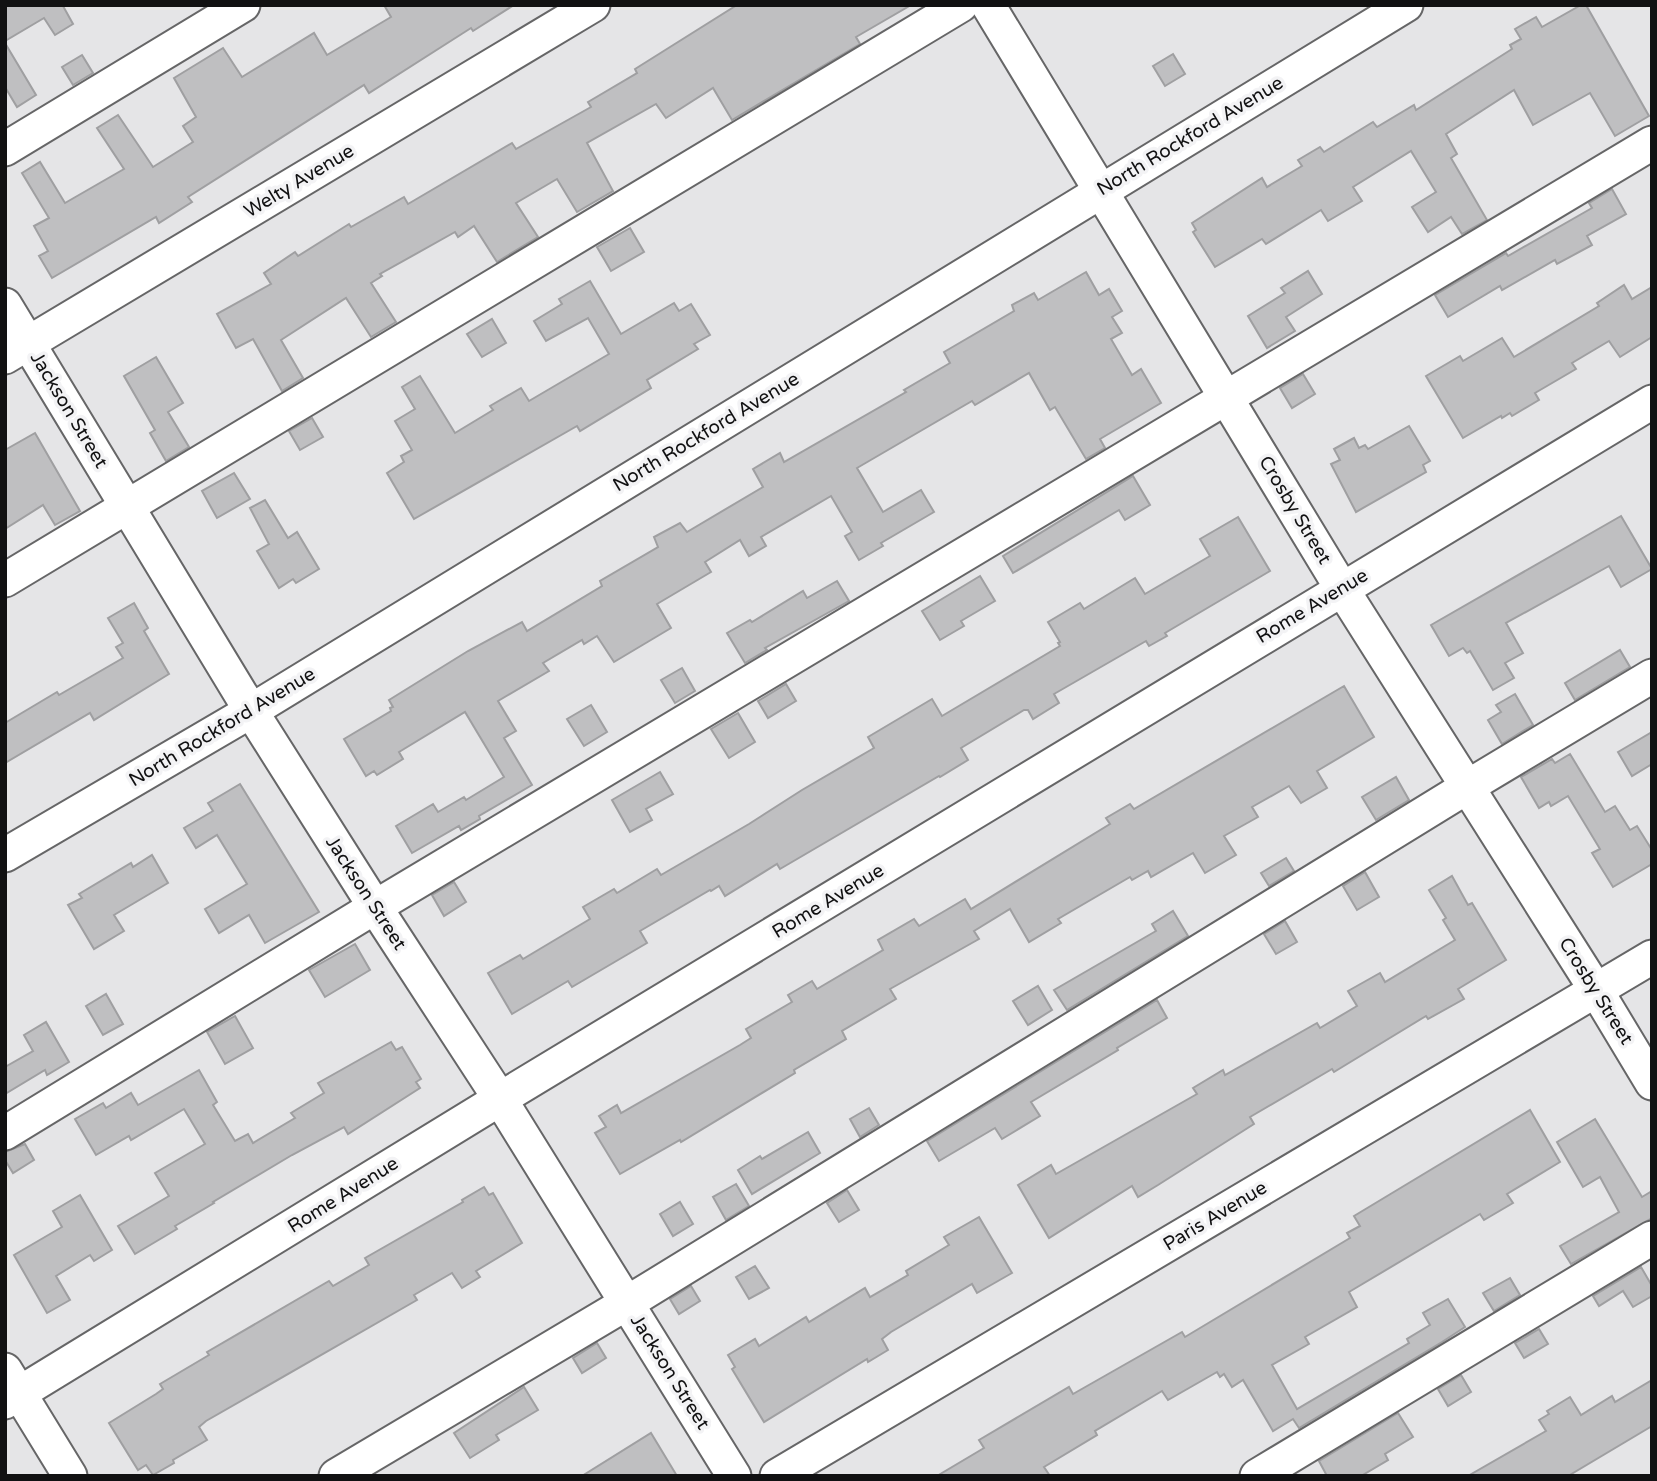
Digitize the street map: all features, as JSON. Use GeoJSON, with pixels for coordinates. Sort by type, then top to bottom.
{"type":"FeatureCollection","features":[{"type":"Feature","properties":{"kind":"street"},"geometry":{"type":"LineString","coordinates":[[5,149],[243,5]]}},
{"type":"Feature","properties":{"kind":"street","name":"Welty Avenue"},"geometry":{"type":"LineString","coordinates":[[17,350],[593,5]]}},
{"type":"Feature","properties":{"kind":"street"},"geometry":{"type":"LineString","coordinates":[[5,580],[961,5]]}},
{"type":"Feature","properties":{"kind":"street","name":"Crosby Street"},"geometry":{"type":"LineString","coordinates":[[988,5],[1342,589],[1652,1083]]}},
{"type":"Feature","properties":{"kind":"street","name":"North Rockford Avenue"},"geometry":{"type":"LineString","coordinates":[[5,855],[251,711],[1406,5]]}},
{"type":"Feature","properties":{"kind":"street"},"geometry":{"type":"LineString","coordinates":[[5,1133],[375,907],[1652,143]]}},
{"type":"Feature","properties":{"kind":"street","name":"Jackson Street"},"geometry":{"type":"LineString","coordinates":[[5,305],[17,350],[128,506],[251,711],[500,1099],[734,1476]]}},
{"type":"Feature","properties":{"kind":"street","name":"Rome Avenue"},"geometry":{"type":"LineString","coordinates":[[10,1389],[500,1099],[1652,402]]}},
{"type":"Feature","properties":{"kind":"street"},"geometry":{"type":"LineString","coordinates":[[336,1476],[627,1303],[1652,676]]}},
{"type":"Feature","properties":{"kind":"street","name":"Paris Avenue"},"geometry":{"type":"LineString","coordinates":[[777,1476],[1652,957]]}},
{"type":"Feature","properties":{"kind":"street"},"geometry":{"type":"LineString","coordinates":[[1257,1476],[1652,1238]]}},
{"type":"Feature","properties":{"kind":"street"},"geometry":{"type":"LineString","coordinates":[[10,1389],[70,1476]]}},
{"type":"Feature","properties":{"kind":"building"},"geometry":{"type":"Polygon","coordinates":[[[5,5],[65,5],[63,6],[73,24],[55,35],[44,18],[5,41],[5,5]]]}},
{"type":"Feature","properties":{"kind":"building"},"geometry":{"type":"Polygon","coordinates":[[[384,5],[514,5],[473,31],[471,28],[369,93],[364,85],[188,197],[192,202],[159,223],[156,217],[52,278],[39,256],[48,251],[34,226],[49,218],[22,173],[40,162],[65,203],[124,169],[97,128],[118,115],[153,167],[193,142],[183,126],[196,117],[174,78],[223,48],[242,77],[314,33],[327,55],[391,17],[384,5]]]}},
{"type":"Feature","properties":{"kind":"building"},"geometry":{"type":"Polygon","coordinates":[[[737,5],[911,5],[856,37],[860,44],[732,120],[713,88],[666,118],[656,104],[587,143],[613,191],[577,212],[557,179],[516,203],[538,237],[497,262],[474,226],[458,237],[455,232],[380,274],[382,276],[371,283],[396,322],[371,337],[346,298],[281,340],[303,378],[282,391],[253,339],[236,348],[217,314],[271,284],[264,273],[295,252],[298,256],[349,224],[351,227],[404,197],[408,204],[512,143],[516,149],[591,107],[588,102],[637,73],[635,69],[737,5]]]}},
{"type":"Feature","properties":{"kind":"building"},"geometry":{"type":"Polygon","coordinates":[[[1581,5],[1586,5],[1649,116],[1615,136],[1590,93],[1533,125],[1514,90],[1446,134],[1457,154],[1451,158],[1487,220],[1462,234],[1451,217],[1428,232],[1412,207],[1436,192],[1411,151],[1353,187],[1362,201],[1328,221],[1321,210],[1266,244],[1262,239],[1215,267],[1193,232],[1196,230],[1192,223],[1262,178],[1267,187],[1302,166],[1298,160],[1320,147],[1324,152],[1373,122],[1377,127],[1414,105],[1416,110],[1512,49],[1510,45],[1521,39],[1515,29],[1536,17],[1542,27],[1581,5]]]}},
{"type":"Feature","properties":{"kind":"building"},"geometry":{"type":"Polygon","coordinates":[[[5,43],[36,95],[17,107],[5,87],[5,43]]]}},
{"type":"Feature","properties":{"kind":"building"},"geometry":{"type":"Polygon","coordinates":[[[1173,54],[1185,74],[1165,86],[1153,66],[1173,54]]]}},
{"type":"Feature","properties":{"kind":"building"},"geometry":{"type":"Polygon","coordinates":[[[82,55],[93,73],[73,85],[62,67],[82,55]]]}},
{"type":"Feature","properties":{"kind":"building"},"geometry":{"type":"Polygon","coordinates":[[[1612,189],[1626,214],[1587,236],[1592,245],[1557,264],[1555,260],[1502,290],[1500,286],[1448,317],[1435,295],[1506,253],[1508,256],[1592,208],[1589,203],[1612,189]]]}},
{"type":"Feature","properties":{"kind":"building"},"geometry":{"type":"Polygon","coordinates":[[[630,228],[644,252],[611,271],[597,247],[630,228]]]}},
{"type":"Feature","properties":{"kind":"building"},"geometry":{"type":"Polygon","coordinates":[[[1308,271],[1322,294],[1286,317],[1295,331],[1267,348],[1248,316],[1285,293],[1281,288],[1308,271]]]}},
{"type":"Feature","properties":{"kind":"building"},"geometry":{"type":"Polygon","coordinates":[[[1086,272],[1099,295],[1109,289],[1122,311],[1112,317],[1122,333],[1111,339],[1132,375],[1141,369],[1161,403],[1100,439],[1105,448],[1086,459],[1055,407],[1050,410],[1029,373],[975,405],[972,401],[857,468],[883,512],[921,490],[934,512],[881,543],[883,546],[859,560],[845,536],[852,532],[831,496],[761,537],[766,546],[749,556],[740,540],[705,562],[711,572],[657,604],[671,628],[614,662],[597,636],[584,644],[582,640],[543,663],[549,671],[498,701],[516,731],[504,738],[532,785],[479,816],[480,819],[461,830],[459,826],[412,853],[396,826],[433,804],[438,812],[464,797],[466,800],[504,777],[465,712],[399,752],[403,759],[377,775],[374,771],[366,776],[344,739],[391,711],[390,708],[393,707],[389,700],[468,651],[522,622],[527,631],[602,586],[600,581],[658,547],[654,537],[680,523],[687,532],[763,487],[753,469],[780,453],[784,462],[906,392],[904,390],[950,363],[944,352],[1014,311],[1012,305],[1034,293],[1038,300],[1086,272]]]}},
{"type":"Feature","properties":{"kind":"building"},"geometry":{"type":"Polygon","coordinates":[[[590,281],[621,334],[674,303],[679,311],[691,304],[710,335],[694,344],[698,349],[647,380],[651,388],[580,431],[577,426],[414,519],[387,473],[404,462],[401,456],[412,450],[395,421],[415,409],[402,387],[420,376],[455,433],[493,410],[490,406],[521,388],[529,401],[609,354],[588,318],[546,341],[534,321],[562,304],[559,299],[590,281]]]}},
{"type":"Feature","properties":{"kind":"building"},"geometry":{"type":"Polygon","coordinates":[[[1624,285],[1632,299],[1652,287],[1652,337],[1620,357],[1609,341],[1572,363],[1576,369],[1535,393],[1539,400],[1512,416],[1510,413],[1502,418],[1501,416],[1463,438],[1426,376],[1460,356],[1463,361],[1502,338],[1514,357],[1599,306],[1597,303],[1624,285]]]}},
{"type":"Feature","properties":{"kind":"building"},"geometry":{"type":"Polygon","coordinates":[[[492,319],[506,343],[482,357],[467,334],[492,319]]]}},
{"type":"Feature","properties":{"kind":"building"},"geometry":{"type":"Polygon","coordinates":[[[156,357],[183,403],[168,412],[189,447],[166,461],[150,433],[155,430],[124,376],[156,357]]]}},
{"type":"Feature","properties":{"kind":"building"},"geometry":{"type":"Polygon","coordinates":[[[1303,374],[1315,394],[1292,408],[1280,388],[1303,374]]]}},
{"type":"Feature","properties":{"kind":"building"},"geometry":{"type":"Polygon","coordinates":[[[312,418],[323,437],[300,450],[289,431],[312,418]]]}},
{"type":"Feature","properties":{"kind":"building"},"geometry":{"type":"Polygon","coordinates":[[[1409,426],[1430,461],[1423,465],[1426,472],[1356,512],[1331,464],[1340,460],[1334,449],[1354,438],[1359,448],[1365,445],[1368,449],[1409,426]]]}},
{"type":"Feature","properties":{"kind":"building"},"geometry":{"type":"Polygon","coordinates":[[[35,433],[80,511],[55,525],[43,505],[5,529],[5,450],[35,433]]]}},
{"type":"Feature","properties":{"kind":"building"},"geometry":{"type":"Polygon","coordinates":[[[234,473],[250,499],[217,518],[202,491],[234,473]]]}},
{"type":"Feature","properties":{"kind":"building"},"geometry":{"type":"Polygon","coordinates":[[[1133,476],[1150,505],[1125,520],[1119,510],[1013,573],[1003,556],[1133,476]]]}},
{"type":"Feature","properties":{"kind":"building"},"geometry":{"type":"Polygon","coordinates":[[[265,500],[288,538],[297,532],[319,569],[296,583],[293,579],[279,588],[257,551],[269,544],[250,508],[265,500]]]}},
{"type":"Feature","properties":{"kind":"building"},"geometry":{"type":"Polygon","coordinates":[[[1621,516],[1652,569],[1621,587],[1609,566],[1506,623],[1523,653],[1505,663],[1514,678],[1493,690],[1470,651],[1467,653],[1463,648],[1449,656],[1431,625],[1621,516]]]}},
{"type":"Feature","properties":{"kind":"building"},"geometry":{"type":"Polygon","coordinates":[[[1238,517],[1270,571],[1165,633],[1167,636],[1149,646],[1146,641],[1054,694],[1059,703],[1033,719],[1028,710],[1024,710],[961,748],[968,760],[940,777],[780,869],[777,864],[725,896],[719,886],[710,890],[640,931],[647,943],[572,987],[568,981],[512,1014],[488,973],[520,955],[523,959],[590,919],[583,907],[614,889],[617,893],[657,869],[661,875],[749,824],[874,748],[868,737],[932,699],[942,716],[1060,646],[1048,622],[1080,603],[1084,609],[1135,578],[1145,594],[1210,556],[1200,539],[1238,517]]]}},
{"type":"Feature","properties":{"kind":"building"},"geometry":{"type":"Polygon","coordinates":[[[980,576],[995,601],[961,621],[964,626],[940,640],[922,611],[980,576]]]}},
{"type":"Feature","properties":{"kind":"building"},"geometry":{"type":"Polygon","coordinates":[[[837,581],[849,601],[765,648],[767,650],[745,663],[727,633],[750,620],[752,622],[803,591],[807,598],[837,581]]]}},
{"type":"Feature","properties":{"kind":"building"},"geometry":{"type":"Polygon","coordinates":[[[134,603],[148,628],[144,631],[169,674],[94,720],[90,713],[5,763],[5,723],[123,658],[116,647],[123,643],[108,618],[134,603]]]}},
{"type":"Feature","properties":{"kind":"building"},"geometry":{"type":"Polygon","coordinates":[[[1620,650],[1630,667],[1575,700],[1565,683],[1620,650]]]}},
{"type":"Feature","properties":{"kind":"building"},"geometry":{"type":"Polygon","coordinates":[[[682,668],[695,691],[675,703],[661,680],[682,668]]]}},
{"type":"Feature","properties":{"kind":"building"},"geometry":{"type":"Polygon","coordinates":[[[786,684],[796,701],[768,718],[758,701],[786,684]]]}},
{"type":"Feature","properties":{"kind":"building"},"geometry":{"type":"Polygon","coordinates":[[[1344,686],[1374,737],[1317,771],[1327,788],[1301,803],[1289,786],[1252,807],[1258,817],[1224,836],[1236,855],[1205,873],[1193,853],[1151,877],[1148,871],[1132,880],[1130,877],[1058,919],[1061,923],[1029,942],[1010,909],[974,931],[979,939],[890,989],[896,999],[842,1031],[846,1039],[681,1142],[680,1140],[620,1174],[595,1133],[606,1127],[599,1116],[617,1105],[621,1113],[740,1045],[751,1038],[746,1029],[792,1002],[788,995],[812,981],[817,989],[883,950],[878,940],[914,919],[919,926],[965,899],[971,909],[1110,824],[1106,818],[1130,804],[1134,809],[1344,686]]]}},
{"type":"Feature","properties":{"kind":"building"},"geometry":{"type":"Polygon","coordinates":[[[1515,694],[1533,725],[1502,744],[1488,720],[1501,712],[1496,705],[1515,694]]]}},
{"type":"Feature","properties":{"kind":"building"},"geometry":{"type":"Polygon","coordinates":[[[591,705],[607,732],[584,746],[567,719],[591,705]]]}},
{"type":"Feature","properties":{"kind":"building"},"geometry":{"type":"Polygon","coordinates":[[[738,713],[755,742],[729,758],[711,729],[738,713]]]}},
{"type":"Feature","properties":{"kind":"building"},"geometry":{"type":"Polygon","coordinates":[[[1652,732],[1652,764],[1632,776],[1618,752],[1652,732]]]}},
{"type":"Feature","properties":{"kind":"building"},"geometry":{"type":"Polygon","coordinates":[[[1570,754],[1605,812],[1615,806],[1630,830],[1637,826],[1652,850],[1652,864],[1613,887],[1592,853],[1600,849],[1568,796],[1551,806],[1549,802],[1539,808],[1521,777],[1552,759],[1555,763],[1570,754]]]}},
{"type":"Feature","properties":{"kind":"building"},"geometry":{"type":"Polygon","coordinates":[[[660,772],[673,794],[646,809],[652,820],[630,832],[612,800],[660,772]]]}},
{"type":"Feature","properties":{"kind":"building"},"geometry":{"type":"Polygon","coordinates":[[[1396,777],[1409,800],[1376,820],[1362,797],[1396,777]]]}},
{"type":"Feature","properties":{"kind":"building"},"geometry":{"type":"Polygon","coordinates":[[[240,784],[319,912],[265,943],[249,915],[219,933],[205,909],[247,884],[217,835],[196,848],[184,828],[213,811],[208,803],[240,784]]]}},
{"type":"Feature","properties":{"kind":"building"},"geometry":{"type":"Polygon","coordinates":[[[152,855],[168,883],[114,915],[124,931],[94,949],[68,905],[82,898],[79,894],[131,863],[133,867],[152,855]]]}},
{"type":"Feature","properties":{"kind":"building"},"geometry":{"type":"Polygon","coordinates":[[[1286,858],[1294,871],[1269,886],[1261,873],[1286,858]]]}},
{"type":"Feature","properties":{"kind":"building"},"geometry":{"type":"Polygon","coordinates":[[[1365,872],[1379,897],[1357,910],[1343,886],[1365,872]]]}},
{"type":"Feature","properties":{"kind":"building"},"geometry":{"type":"Polygon","coordinates":[[[1452,876],[1468,905],[1472,903],[1506,960],[1458,989],[1464,999],[1428,1019],[1426,1016],[1334,1072],[1332,1069],[1250,1117],[1254,1124],[1138,1197],[1132,1186],[1049,1238],[1018,1185],[1051,1165],[1056,1174],[1197,1094],[1193,1088],[1223,1070],[1225,1075],[1317,1023],[1320,1028],[1357,1006],[1348,991],[1380,973],[1385,982],[1455,940],[1443,920],[1446,918],[1429,890],[1452,876]]]}},
{"type":"Feature","properties":{"kind":"building"},"geometry":{"type":"Polygon","coordinates":[[[454,882],[466,902],[444,916],[432,895],[454,882]]]}},
{"type":"Feature","properties":{"kind":"building"},"geometry":{"type":"Polygon","coordinates":[[[1173,911],[1188,936],[1067,1010],[1054,990],[1156,931],[1152,924],[1173,911]]]}},
{"type":"Feature","properties":{"kind":"building"},"geometry":{"type":"Polygon","coordinates":[[[1285,921],[1297,942],[1276,954],[1264,934],[1285,921]]]}},
{"type":"Feature","properties":{"kind":"building"},"geometry":{"type":"Polygon","coordinates":[[[355,944],[370,970],[325,997],[309,970],[355,944]]]}},
{"type":"Feature","properties":{"kind":"building"},"geometry":{"type":"Polygon","coordinates":[[[1038,986],[1052,1010],[1028,1025],[1013,1001],[1038,986]]]}},
{"type":"Feature","properties":{"kind":"building"},"geometry":{"type":"Polygon","coordinates":[[[106,994],[123,1024],[103,1035],[86,1006],[106,994]]]}},
{"type":"Feature","properties":{"kind":"building"},"geometry":{"type":"Polygon","coordinates":[[[1157,1000],[1167,1018],[1031,1102],[1040,1116],[1002,1139],[995,1128],[939,1161],[927,1141],[1157,1000]]]}},
{"type":"Feature","properties":{"kind":"building"},"geometry":{"type":"Polygon","coordinates":[[[235,1016],[253,1048],[225,1064],[207,1032],[235,1016]]]}},
{"type":"Feature","properties":{"kind":"building"},"geometry":{"type":"Polygon","coordinates":[[[46,1022],[69,1062],[47,1075],[45,1070],[5,1094],[5,1067],[33,1051],[24,1035],[46,1022]]]}},
{"type":"Feature","properties":{"kind":"building"},"geometry":{"type":"Polygon","coordinates":[[[391,1042],[396,1050],[402,1047],[421,1079],[416,1082],[420,1088],[348,1134],[344,1127],[292,1155],[213,1202],[175,1226],[177,1229],[135,1254],[118,1226],[169,1196],[155,1173],[205,1144],[184,1109],[131,1140],[129,1136],[96,1155],[75,1119],[103,1103],[106,1108],[131,1093],[138,1105],[199,1070],[217,1102],[213,1105],[235,1141],[248,1134],[253,1143],[295,1118],[291,1113],[324,1093],[318,1083],[391,1042]]]}},
{"type":"Feature","properties":{"kind":"building"},"geometry":{"type":"Polygon","coordinates":[[[869,1108],[879,1125],[860,1137],[850,1119],[869,1108]]]}},
{"type":"Feature","properties":{"kind":"building"},"geometry":{"type":"Polygon","coordinates":[[[1530,1110],[1560,1162],[1507,1194],[1513,1203],[1484,1220],[1480,1214],[1349,1292],[1357,1307],[1305,1337],[1309,1344],[1272,1365],[1297,1409],[1409,1343],[1407,1339],[1430,1325],[1423,1313],[1448,1299],[1465,1327],[1442,1342],[1299,1428],[1293,1419],[1273,1431],[1243,1380],[1232,1387],[1224,1374],[1220,1377],[1217,1372],[1168,1400],[1162,1391],[1095,1431],[1097,1435],[1044,1467],[1050,1476],[937,1476],[984,1448],[979,1440],[1069,1387],[1073,1394],[1182,1332],[1185,1337],[1350,1238],[1347,1233],[1360,1226],[1354,1216],[1530,1110]]]}},
{"type":"Feature","properties":{"kind":"building"},"geometry":{"type":"Polygon","coordinates":[[[1595,1119],[1642,1197],[1652,1191],[1652,1218],[1571,1264],[1560,1246],[1619,1212],[1600,1177],[1583,1187],[1557,1142],[1595,1119]]]}},
{"type":"Feature","properties":{"kind":"building"},"geometry":{"type":"Polygon","coordinates":[[[808,1132],[820,1153],[752,1194],[738,1170],[808,1132]]]}},
{"type":"Feature","properties":{"kind":"building"},"geometry":{"type":"Polygon","coordinates":[[[25,1144],[34,1160],[13,1173],[5,1160],[5,1152],[25,1144]]]}},
{"type":"Feature","properties":{"kind":"building"},"geometry":{"type":"Polygon","coordinates":[[[736,1184],[749,1206],[726,1220],[713,1197],[736,1184]]]}},
{"type":"Feature","properties":{"kind":"building"},"geometry":{"type":"Polygon","coordinates":[[[484,1187],[489,1195],[493,1193],[522,1243],[476,1271],[480,1277],[462,1288],[452,1273],[414,1295],[417,1300],[206,1421],[199,1427],[207,1440],[173,1460],[174,1463],[153,1475],[146,1465],[138,1470],[109,1423],[163,1389],[160,1384],[209,1355],[207,1352],[329,1281],[333,1286],[369,1265],[365,1258],[463,1202],[462,1200],[484,1187]]]}},
{"type":"Feature","properties":{"kind":"building"},"geometry":{"type":"Polygon","coordinates":[[[847,1190],[859,1210],[839,1222],[827,1203],[847,1190]]]}},
{"type":"Feature","properties":{"kind":"building"},"geometry":{"type":"Polygon","coordinates":[[[80,1195],[112,1250],[94,1261],[90,1255],[56,1276],[70,1300],[47,1313],[14,1255],[62,1227],[53,1211],[80,1195]]]}},
{"type":"Feature","properties":{"kind":"building"},"geometry":{"type":"Polygon","coordinates":[[[680,1202],[693,1224],[673,1236],[660,1214],[680,1202]]]}},
{"type":"Feature","properties":{"kind":"building"},"geometry":{"type":"Polygon","coordinates":[[[979,1217],[1012,1273],[977,1293],[972,1284],[891,1332],[882,1339],[888,1350],[868,1362],[867,1359],[764,1422],[732,1369],[735,1367],[728,1355],[755,1339],[759,1346],[806,1317],[809,1322],[865,1288],[870,1297],[908,1275],[906,1271],[949,1245],[944,1237],[979,1217]]]}},
{"type":"Feature","properties":{"kind":"building"},"geometry":{"type":"Polygon","coordinates":[[[755,1266],[769,1288],[749,1299],[736,1277],[755,1266]]]}},
{"type":"Feature","properties":{"kind":"building"},"geometry":{"type":"Polygon","coordinates":[[[1641,1267],[1652,1286],[1652,1296],[1633,1307],[1623,1291],[1599,1306],[1593,1296],[1641,1267]]]}},
{"type":"Feature","properties":{"kind":"building"},"geometry":{"type":"Polygon","coordinates":[[[1510,1278],[1520,1295],[1494,1311],[1483,1293],[1510,1278]]]}},
{"type":"Feature","properties":{"kind":"building"},"geometry":{"type":"Polygon","coordinates":[[[691,1286],[700,1301],[679,1314],[670,1299],[691,1286]]]}},
{"type":"Feature","properties":{"kind":"building"},"geometry":{"type":"Polygon","coordinates":[[[1539,1329],[1548,1344],[1524,1358],[1515,1343],[1539,1329]]]}},
{"type":"Feature","properties":{"kind":"building"},"geometry":{"type":"Polygon","coordinates":[[[597,1343],[606,1358],[582,1373],[573,1358],[597,1343]]]}},
{"type":"Feature","properties":{"kind":"building"},"geometry":{"type":"Polygon","coordinates":[[[1461,1375],[1471,1392],[1448,1406],[1438,1389],[1461,1375]]]}},
{"type":"Feature","properties":{"kind":"building"},"geometry":{"type":"Polygon","coordinates":[[[1652,1380],[1652,1426],[1568,1476],[1468,1476],[1546,1431],[1539,1420],[1549,1414],[1547,1411],[1570,1397],[1581,1415],[1612,1396],[1615,1402],[1652,1380]]]}},
{"type":"Feature","properties":{"kind":"building"},"geometry":{"type":"Polygon","coordinates":[[[524,1387],[538,1410],[496,1435],[499,1440],[470,1458],[454,1433],[524,1387]]]}},
{"type":"Feature","properties":{"kind":"building"},"geometry":{"type":"Polygon","coordinates":[[[1398,1413],[1413,1437],[1385,1454],[1388,1460],[1361,1476],[1327,1476],[1319,1461],[1398,1413]]]}},
{"type":"Feature","properties":{"kind":"building"},"geometry":{"type":"Polygon","coordinates":[[[651,1433],[677,1476],[582,1476],[651,1433]]]}}]}
